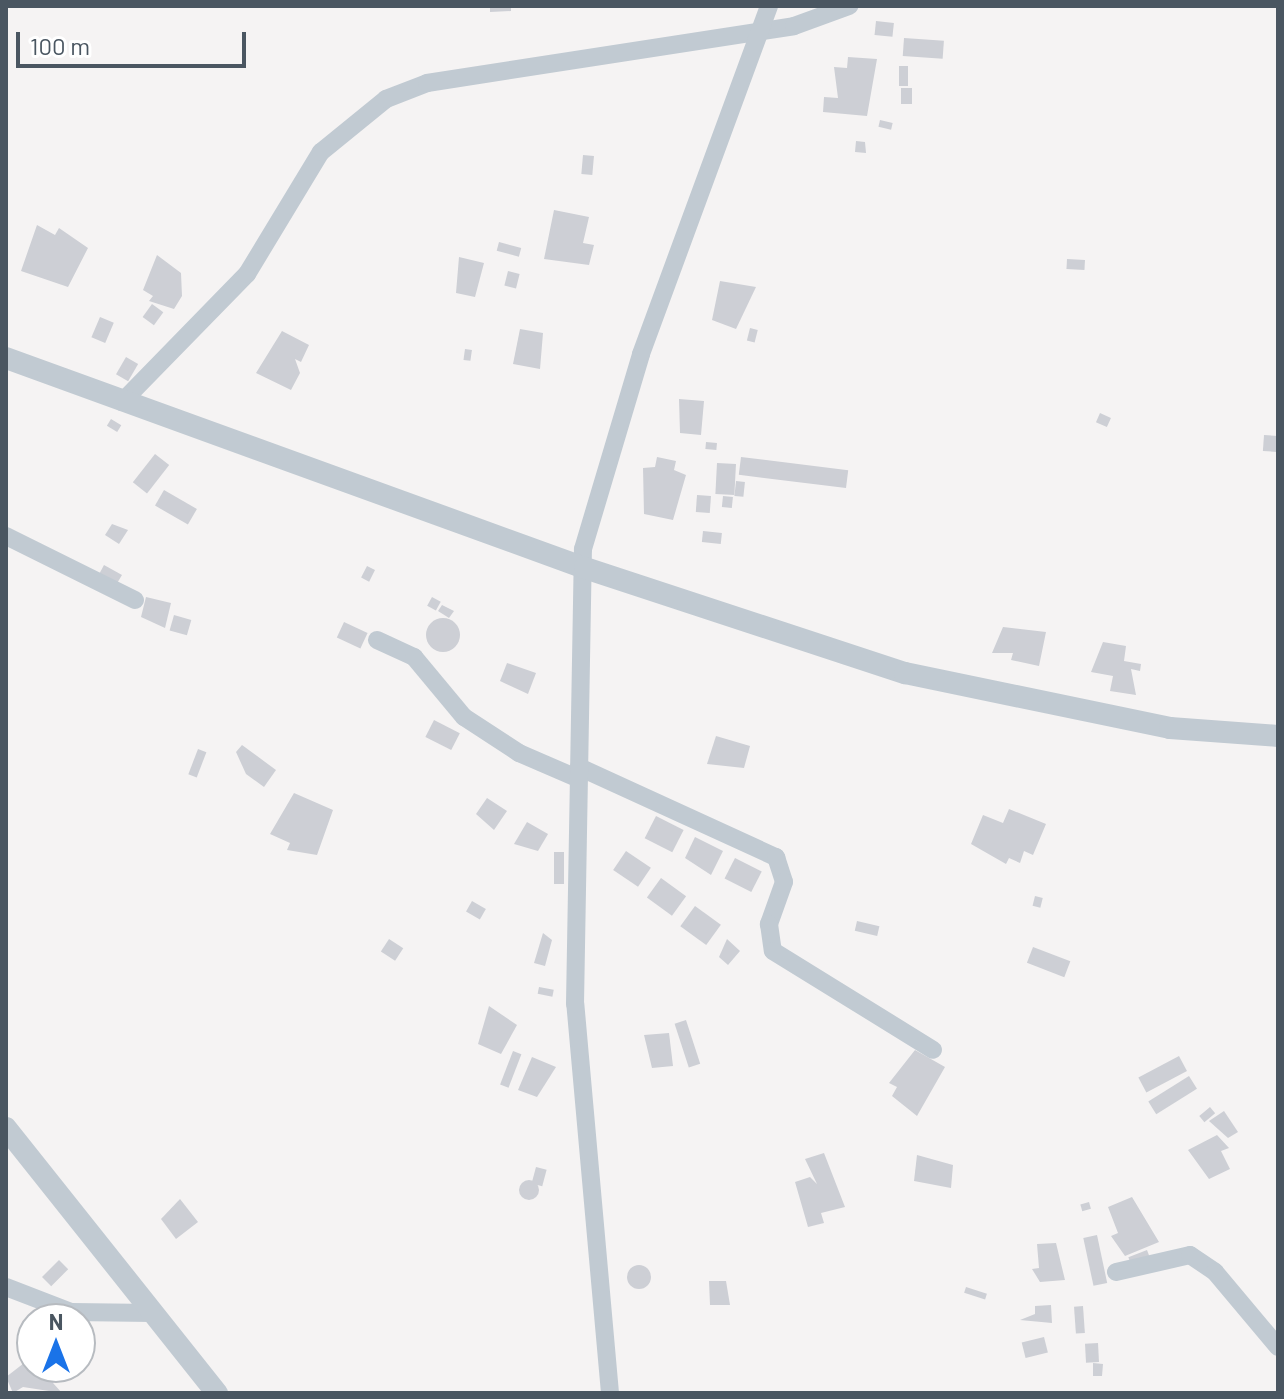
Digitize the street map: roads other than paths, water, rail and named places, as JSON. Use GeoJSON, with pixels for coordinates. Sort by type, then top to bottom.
{"type":"FeatureCollection","features":[{"type":"Feature","properties":{"kind":"street"},"geometry":{"type":"LineString","coordinates":[[610,1393],[575,1004],[586,527],[637,368],[769,6]]}},
{"type":"Feature","properties":{"kind":"street"},"geometry":{"type":"LineString","coordinates":[[122,402],[247,274],[321,152],[386,99],[427,83],[761,32],[849,6]]}},
{"type":"Feature","properties":{"kind":"street"},"geometry":{"type":"LineString","coordinates":[[6,358],[585,568],[905,673],[1170,728],[1278,736]]}},
{"type":"Feature","properties":{"kind":"street"},"geometry":{"type":"LineString","coordinates":[[6,536],[135,600]]}},
{"type":"Feature","properties":{"kind":"street"},"geometry":{"type":"LineString","coordinates":[[377,640],[414,657],[464,717],[519,753],[579,773],[776,857],[784,882],[769,924],[773,951],[933,1050]]}},
{"type":"Feature","properties":{"kind":"street"},"geometry":{"type":"LineString","coordinates":[[6,1128],[217,1393]]}},
{"type":"Feature","properties":{"kind":"street"},"geometry":{"type":"LineString","coordinates":[[1116,1272],[1190,1255],[1215,1272],[1278,1347]]}},
{"type":"Feature","properties":{"kind":"street"},"geometry":{"type":"LineString","coordinates":[[6,1287],[71,1312],[153,1313]]}}]}
